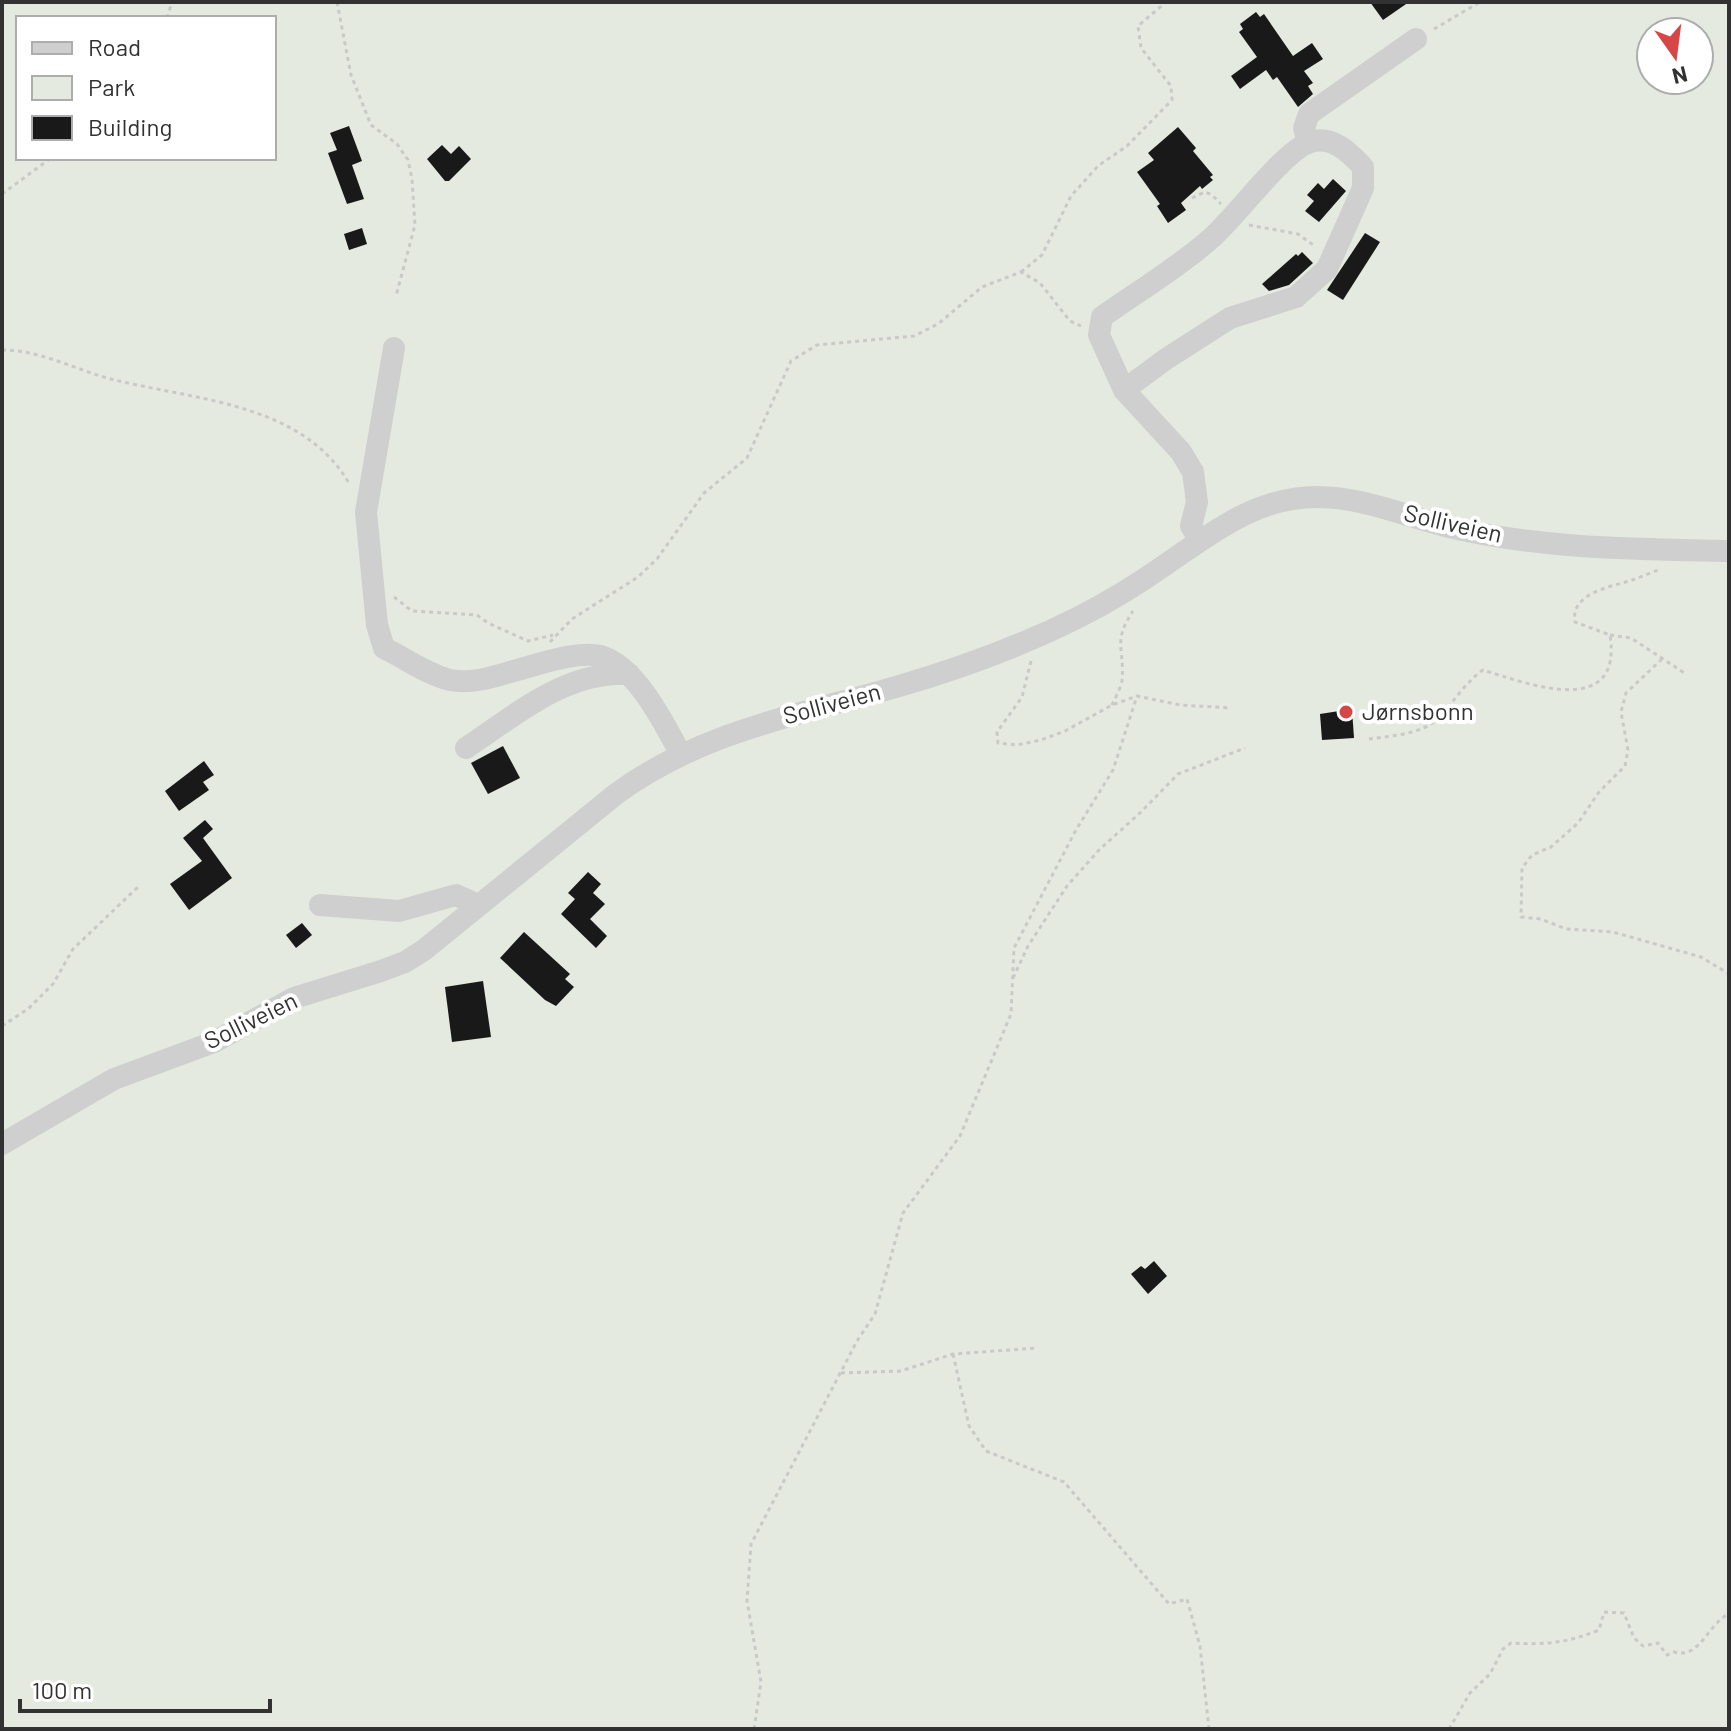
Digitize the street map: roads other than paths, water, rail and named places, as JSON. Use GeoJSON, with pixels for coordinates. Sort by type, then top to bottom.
{"type":"FeatureCollection","features":[{"type":"Feature","properties":{"kind":"street"},"geometry":{"type":"LineString","coordinates":[[1308,143],[1304,128],[1309,114],[1416,39]]}},
{"type":"Feature","properties":{"kind":"street"},"geometry":{"type":"LineString","coordinates":[[1124,390],[1230,318],[1296,297],[1327,269],[1363,188],[1363,167],[1349,151],[1322,140],[1308,143],[1228,210],[1209,241],[1102,317],[1099,335],[1124,390],[1181,452],[1193,472],[1197,502],[1191,526],[1199,539]]}},
{"type":"Feature","properties":{"kind":"street"},"geometry":{"type":"LineString","coordinates":[[394,348],[366,512],[377,625],[384,648],[450,680],[479,681],[554,661],[598,655],[616,662],[629,674],[660,716],[680,753]]}},
{"type":"Feature","properties":{"kind":"street","name":"Solliveien"},"geometry":{"type":"LineString","coordinates":[[2,1144],[114,1079],[214,1042],[294,998],[405,962],[424,950],[616,794],[680,753],[753,726],[965,666],[1037,636],[1078,617],[1162,568],[1199,539],[1253,509],[1287,500],[1317,497],[1365,502],[1458,529],[1535,542],[1729,551]]}},
{"type":"Feature","properties":{"kind":"street"},"geometry":{"type":"LineString","coordinates":[[466,748],[568,684],[602,675],[629,674]]}},
{"type":"Feature","properties":{"kind":"street"},"geometry":{"type":"LineString","coordinates":[[320,905],[399,911],[456,895],[478,905]]}},
{"type":"Feature","properties":{"kind":"place","name":"Jørnsbonn"},"geometry":{"type":"Point","coordinates":[1346,712]}}]}
